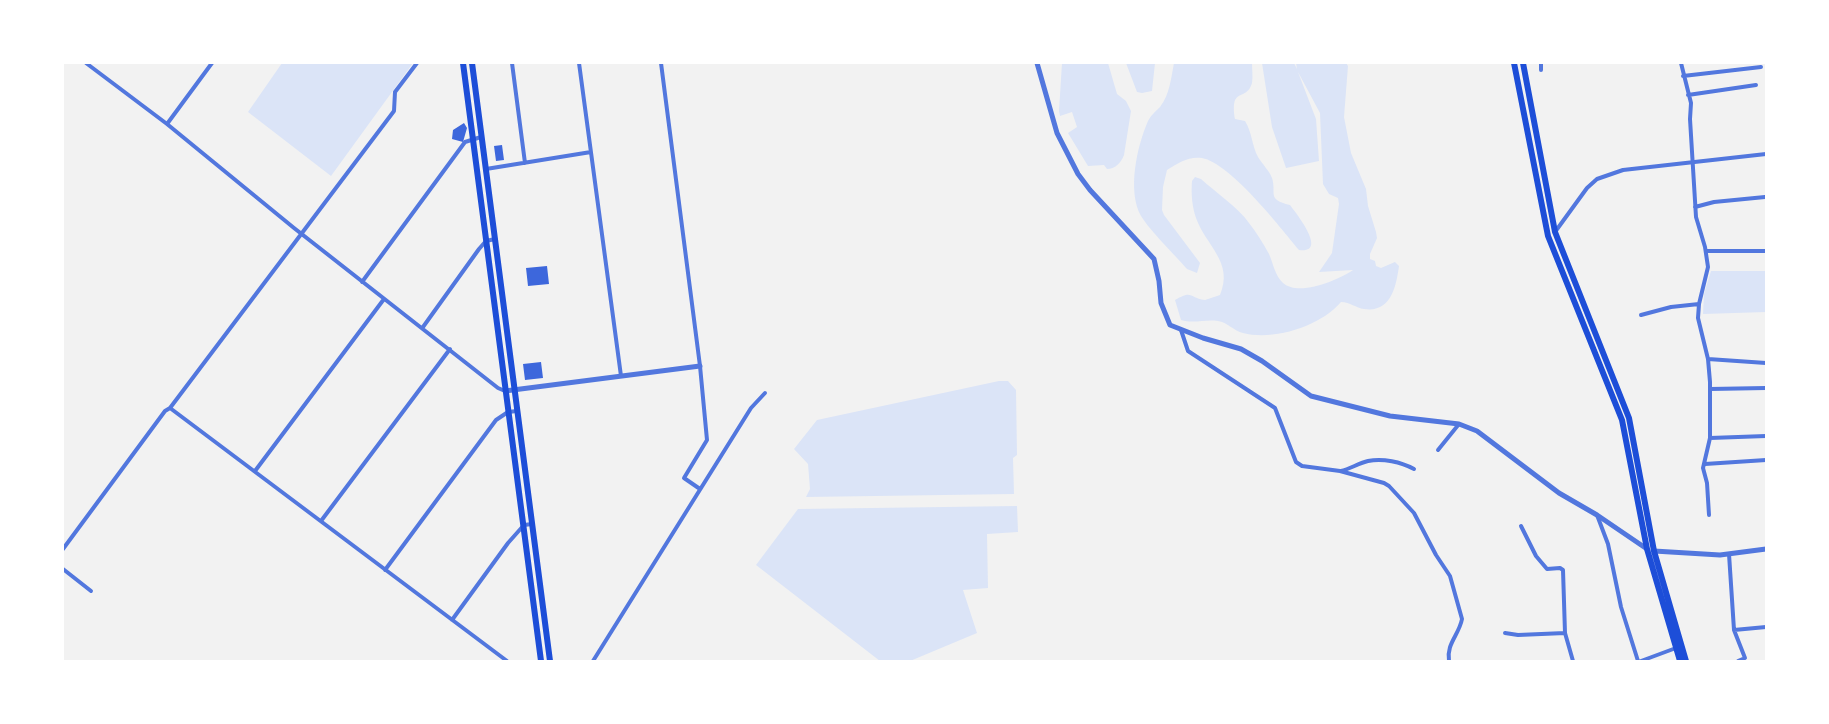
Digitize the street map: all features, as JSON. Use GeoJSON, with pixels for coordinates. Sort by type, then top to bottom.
{"type":"FeatureCollection","features":[{"type":"Feature","properties":{"kind":"main road"},"geometry":{"type":"LineString","coordinates":[[463,63],[542,661]]}},
{"type":"Feature","properties":{"kind":"main road"},"geometry":{"type":"LineString","coordinates":[[472,63],[550,661]]}},
{"type":"Feature","properties":{"kind":"main road"},"geometry":{"type":"LineString","coordinates":[[1514,63],[1548,236],[1622,420],[1647,549],[1678,647],[1686,661]]}},
{"type":"Feature","properties":{"kind":"main road"},"geometry":{"type":"LineString","coordinates":[[1523,63],[1555,232],[1629,418],[1654,551],[1680,661]]}},
{"type":"Feature","properties":{"kind":"street"},"geometry":{"type":"LineString","coordinates":[[86,63],[167,124],[362,282],[423,327],[498,388],[505,391],[700,366]]}},
{"type":"Feature","properties":{"kind":"street"},"geometry":{"type":"LineString","coordinates":[[167,124],[212,63]]}},
{"type":"Feature","properties":{"kind":"street"},"geometry":{"type":"LineString","coordinates":[[63,549],[165,411],[170,408],[394,111],[395,92],[417,63]]}},
{"type":"Feature","properties":{"kind":"street"},"geometry":{"type":"LineString","coordinates":[[512,63],[525,163]]}},
{"type":"Feature","properties":{"kind":"street"},"geometry":{"type":"LineString","coordinates":[[579,63],[621,376]]}},
{"type":"Feature","properties":{"kind":"street"},"geometry":{"type":"LineString","coordinates":[[661,63],[700,366],[707,440],[684,478],[700,489]]}},
{"type":"Feature","properties":{"kind":"street"},"geometry":{"type":"LineString","coordinates":[[1037,63],[1057,133],[1078,174],[1154,259],[1164,314],[1170,325],[1241,349],[1311,396],[1390,416],[1459,424],[1476,431],[1559,493],[1597,515],[1647,549]]}},
{"type":"Feature","properties":{"kind":"street"},"geometry":{"type":"LineString","coordinates":[[1541,63],[1541,70]]}},
{"type":"Feature","properties":{"kind":"street"},"geometry":{"type":"LineString","coordinates":[[1681,63],[1691,103],[1695,207],[1708,267],[1698,318],[1708,359],[1710,389],[1710,438],[1703,468],[1707,483],[1709,515]]}},
{"type":"Feature","properties":{"kind":"street"},"geometry":{"type":"LineString","coordinates":[[1683,76],[1761,68]]}},
{"type":"Feature","properties":{"kind":"street"},"geometry":{"type":"LineString","coordinates":[[1688,95],[1756,85]]}},
{"type":"Feature","properties":{"kind":"street"},"geometry":{"type":"LineString","coordinates":[[362,282],[465,142],[482,137]]}},
{"type":"Feature","properties":{"kind":"street"},"geometry":{"type":"LineString","coordinates":[[486,169],[591,152]]}},
{"type":"Feature","properties":{"kind":"street"},"geometry":{"type":"LineString","coordinates":[[1555,232],[1587,188],[1598,179],[1623,170],[1766,154]]}},
{"type":"Feature","properties":{"kind":"street"},"geometry":{"type":"LineString","coordinates":[[1695,207],[1714,202],[1766,197]]}},
{"type":"Feature","properties":{"kind":"street"},"geometry":{"type":"LineString","coordinates":[[423,327],[486,241],[495,240]]}},
{"type":"Feature","properties":{"kind":"street"},"geometry":{"type":"LineString","coordinates":[[1706,251],[1766,251]]}},
{"type":"Feature","properties":{"kind":"street"},"geometry":{"type":"LineString","coordinates":[[255,471],[384,298]]}},
{"type":"Feature","properties":{"kind":"street"},"geometry":{"type":"LineString","coordinates":[[1641,315],[1699,304]]}},
{"type":"Feature","properties":{"kind":"street"},"geometry":{"type":"LineString","coordinates":[[1181,329],[1188,351],[1275,408],[1296,462],[1302,466],[1340,471],[1384,483],[1414,513],[1450,576],[1462,619],[1447,652],[1449,661]]}},
{"type":"Feature","properties":{"kind":"street"},"geometry":{"type":"LineString","coordinates":[[321,521],[450,349]]}},
{"type":"Feature","properties":{"kind":"street"},"geometry":{"type":"LineString","coordinates":[[1708,359],[1766,363]]}},
{"type":"Feature","properties":{"kind":"street"},"geometry":{"type":"LineString","coordinates":[[1710,389],[1766,388]]}},
{"type":"Feature","properties":{"kind":"street"},"geometry":{"type":"LineString","coordinates":[[593,661],[700,489],[752,408],[765,393]]}},
{"type":"Feature","properties":{"kind":"street"},"geometry":{"type":"LineString","coordinates":[[170,408],[507,661]]}},
{"type":"Feature","properties":{"kind":"street"},"geometry":{"type":"LineString","coordinates":[[385,570],[496,420],[508,412],[518,411]]}},
{"type":"Feature","properties":{"kind":"street"},"geometry":{"type":"LineString","coordinates":[[1438,450],[1459,424]]}},
{"type":"Feature","properties":{"kind":"street"},"geometry":{"type":"LineString","coordinates":[[1710,438],[1766,436]]}},
{"type":"Feature","properties":{"kind":"street"},"geometry":{"type":"LineString","coordinates":[[1705,464],[1766,460]]}},
{"type":"Feature","properties":{"kind":"street"},"geometry":{"type":"LineString","coordinates":[[1340,471],[1371,461],[1394,462],[1414,469]]}},
{"type":"Feature","properties":{"kind":"street"},"geometry":{"type":"LineString","coordinates":[[1597,515],[1608,544],[1621,607],[1639,661],[1678,647]]}},
{"type":"Feature","properties":{"kind":"street"},"geometry":{"type":"LineString","coordinates":[[452,620],[508,543],[524,525],[533,524]]}},
{"type":"Feature","properties":{"kind":"street"},"geometry":{"type":"LineString","coordinates":[[1521,526],[1536,556],[1547,569],[1560,568],[1563,570],[1565,633],[1573,661]]}},
{"type":"Feature","properties":{"kind":"street"},"geometry":{"type":"LineString","coordinates":[[1654,551],[1729,554],[1766,549]]}},
{"type":"Feature","properties":{"kind":"street"},"geometry":{"type":"LineString","coordinates":[[1729,554],[1734,630],[1745,658],[1738,661]]}},
{"type":"Feature","properties":{"kind":"street"},"geometry":{"type":"LineString","coordinates":[[63,569],[90,591]]}},
{"type":"Feature","properties":{"kind":"street"},"geometry":{"type":"LineString","coordinates":[[1734,630],[1766,627]]}},
{"type":"Feature","properties":{"kind":"street"},"geometry":{"type":"LineString","coordinates":[[1505,633],[1518,635],[1565,633]]}},
{"type":"Feature","properties":{"kind":"shaded area"},"geometry":{"type":"Polygon","coordinates":[[[282,63],[413,63],[331,176],[248,112],[282,63]]]}},
{"type":"Feature","properties":{"kind":"shaded area"},"geometry":{"type":"Polygon","coordinates":[[[1062,63],[1108,63],[1117,94],[1126,101],[1131,111],[1124,155],[1113,168],[1107,169],[1104,165],[1088,166],[1068,133],[1077,127],[1072,112],[1060,116],[1062,63]]]}},
{"type":"Feature","properties":{"kind":"shaded area"},"geometry":{"type":"Polygon","coordinates":[[[1126,63],[1155,63],[1152,91],[1137,92],[1126,63]]]}},
{"type":"Feature","properties":{"kind":"shaded area"},"geometry":{"type":"Polygon","coordinates":[[[1174,63],[1252,63],[1252,83],[1235,102],[1235,119],[1245,121],[1256,153],[1272,178],[1275,198],[1290,205],[1308,232],[1311,246],[1307,250],[1299,250],[1240,183],[1213,162],[1202,158],[1188,159],[1167,170],[1163,187],[1162,210],[1200,263],[1197,273],[1187,269],[1145,222],[1137,206],[1135,194],[1137,155],[1148,121],[1166,97],[1174,63]]]}},
{"type":"Feature","properties":{"kind":"shaded area"},"geometry":{"type":"Polygon","coordinates":[[[1262,63],[1294,63],[1297,69],[1296,63],[1346,63],[1348,66],[1344,117],[1351,153],[1366,189],[1377,238],[1370,259],[1381,268],[1395,262],[1399,266],[1394,290],[1386,303],[1380,307],[1364,309],[1341,302],[1322,318],[1296,330],[1255,335],[1240,332],[1218,321],[1181,320],[1175,300],[1188,295],[1205,300],[1220,295],[1224,273],[1217,255],[1200,228],[1195,213],[1192,181],[1195,177],[1201,179],[1233,205],[1244,217],[1269,254],[1276,273],[1283,283],[1290,287],[1308,288],[1338,278],[1353,270],[1319,272],[1332,253],[1339,204],[1338,198],[1329,194],[1323,184],[1320,113],[1298,72],[1316,119],[1319,161],[1286,168],[1272,127],[1262,63]]]}},
{"type":"Feature","properties":{"kind":"shaded area"},"geometry":{"type":"Polygon","coordinates":[[[1711,271],[1766,271],[1766,312],[1703,314],[1704,294],[1711,271]]]}},
{"type":"Feature","properties":{"kind":"shaded area"},"geometry":{"type":"Polygon","coordinates":[[[999,381],[1008,381],[1016,390],[1017,455],[1013,458],[1014,494],[806,497],[810,489],[808,464],[794,449],[817,420],[999,381]]]}},
{"type":"Feature","properties":{"kind":"shaded area"},"geometry":{"type":"Polygon","coordinates":[[[1017,506],[1018,532],[987,534],[988,588],[963,590],[977,633],[910,661],[880,661],[756,565],[798,509],[1017,506]]]}},
{"type":"Feature","properties":{"kind":"building"},"geometry":{"type":"Polygon","coordinates":[[[464,123],[467,128],[463,142],[452,139],[453,130],[464,123]]]}},
{"type":"Feature","properties":{"kind":"building"},"geometry":{"type":"Polygon","coordinates":[[[502,145],[504,160],[496,161],[494,146],[502,145]]]}},
{"type":"Feature","properties":{"kind":"building"},"geometry":{"type":"Polygon","coordinates":[[[547,266],[549,284],[528,286],[526,268],[547,266]]]}},
{"type":"Feature","properties":{"kind":"building"},"geometry":{"type":"Polygon","coordinates":[[[541,362],[543,378],[525,380],[523,364],[541,362]]]}}]}
